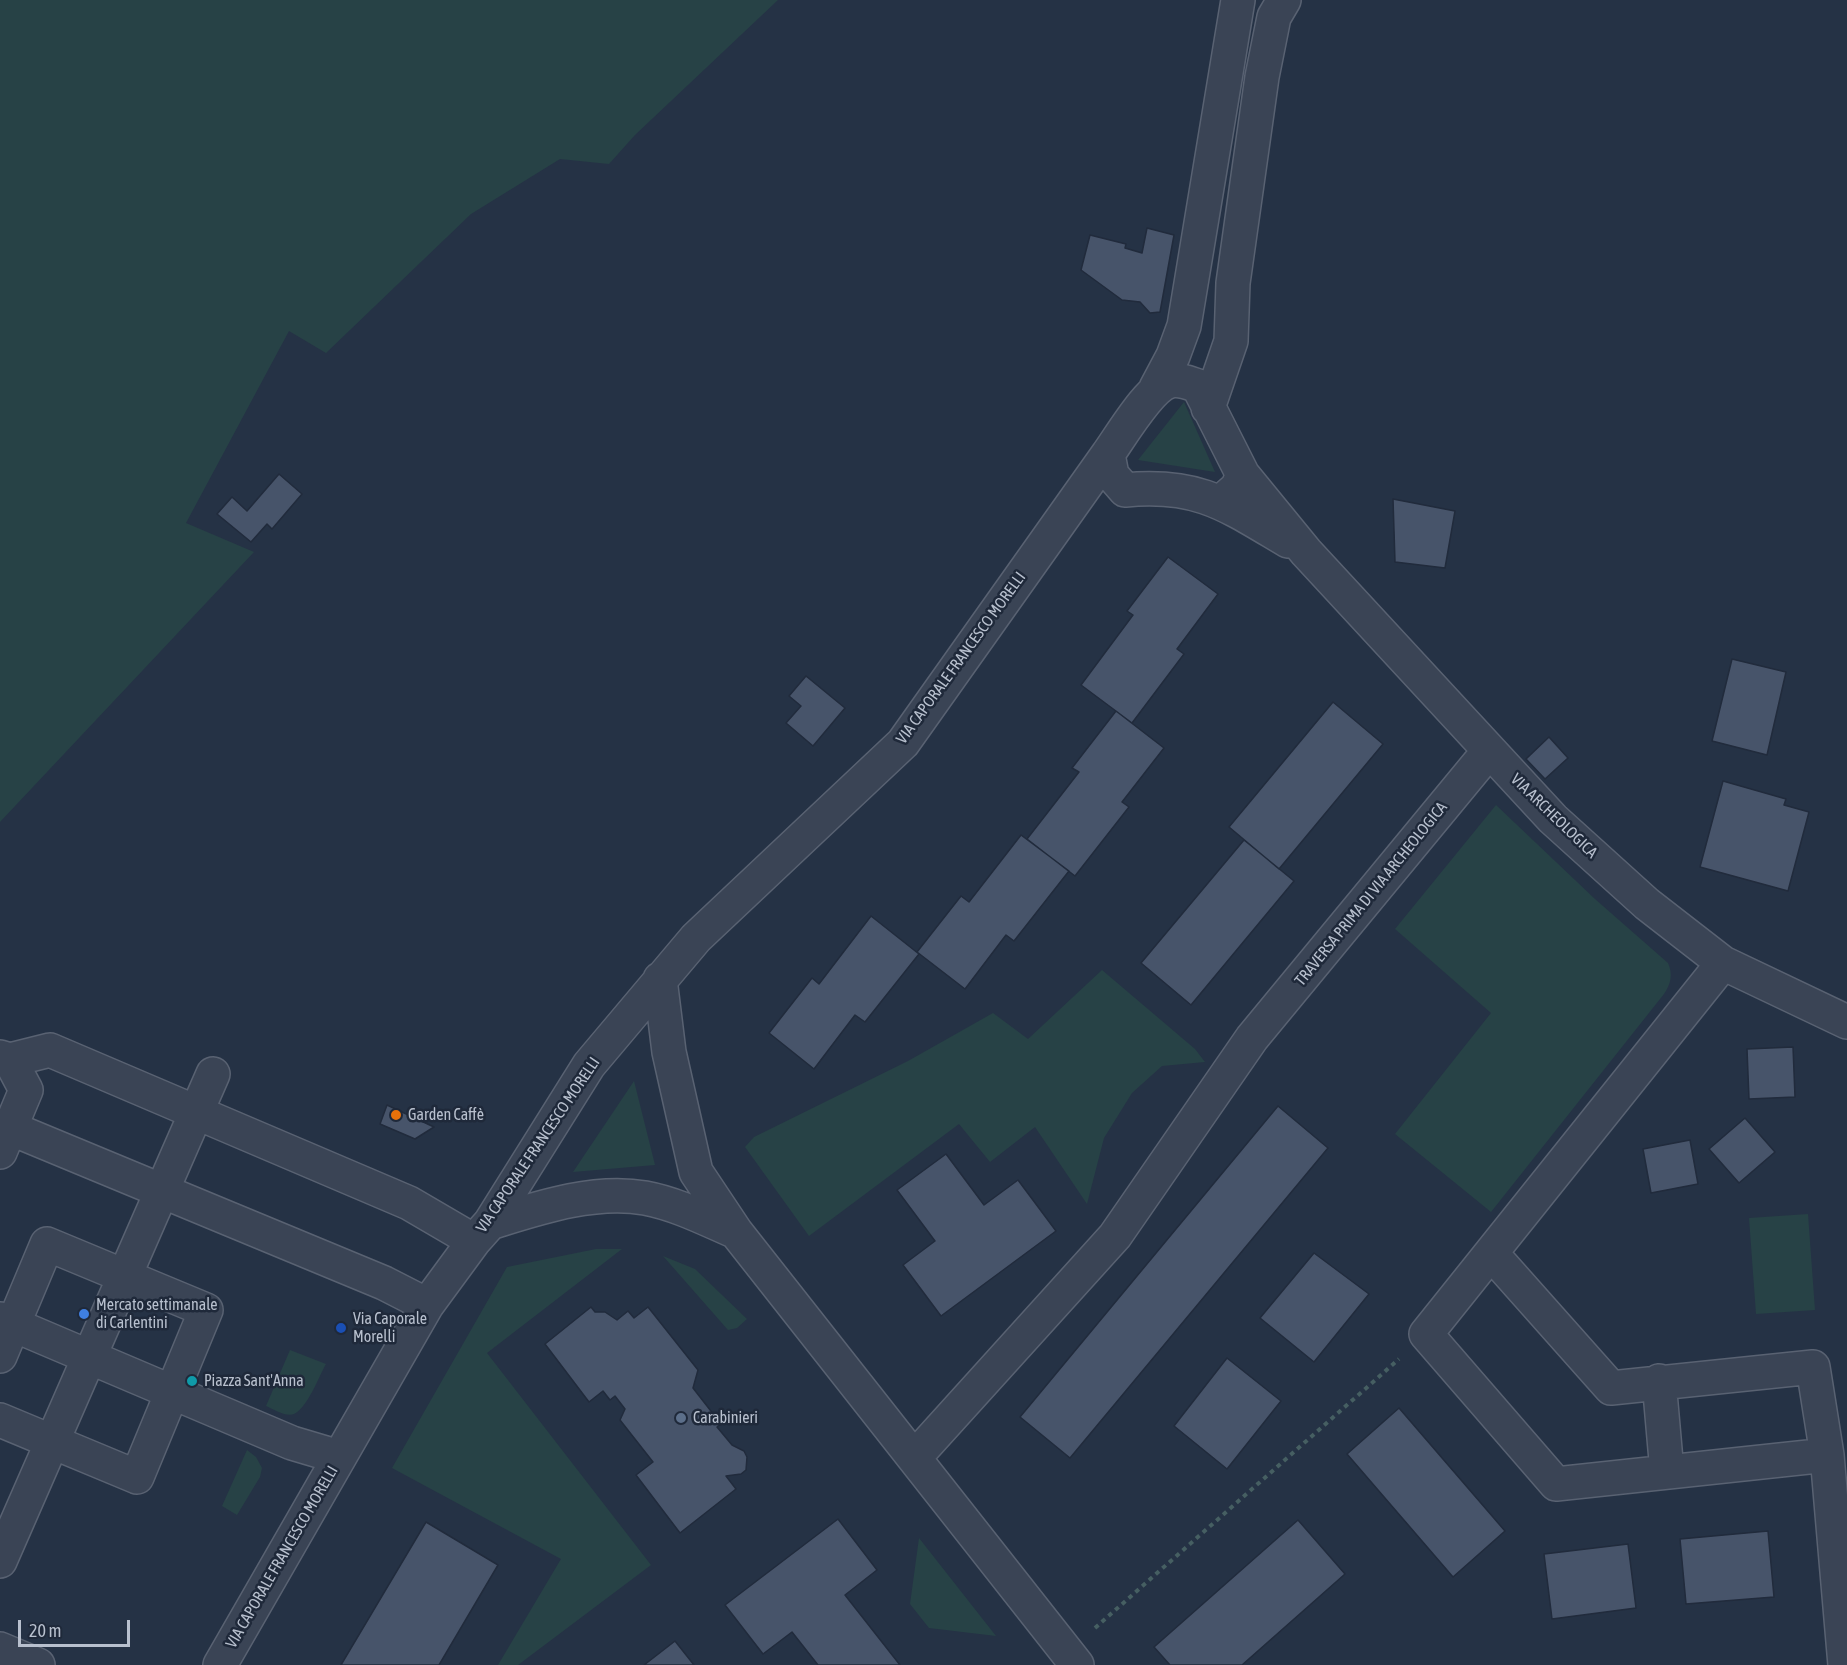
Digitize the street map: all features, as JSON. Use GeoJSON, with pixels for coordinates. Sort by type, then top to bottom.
{"type":"FeatureCollection","features":[{"type":"Feature","properties":{"kind":"street"},"geometry":{"type":"LineString","coordinates":[[1238,0],[1184,326],[1203,397],[1243,475],[1306,552]]}},
{"type":"Feature","properties":{"kind":"street"},"geometry":{"type":"LineString","coordinates":[[1203,397],[1231,341],[1233,283],[1262,77],[1274,17],[1284,0]]}},
{"type":"Feature","properties":{"kind":"street","name":"VIA CAPORALE FRANCESCO MORELLI"},"geometry":{"type":"LineString","coordinates":[[220,1665],[427,1305],[482,1232],[589,1065],[696,938],[903,743],[1044,542],[1156,388],[1173,356],[1184,326]]}},
{"type":"Feature","properties":{"kind":"street"},"geometry":{"type":"LineString","coordinates":[[1156,388],[1170,381],[1180,381],[1203,397]]}},
{"type":"Feature","properties":{"kind":"street"},"geometry":{"type":"LineString","coordinates":[[1107,454],[1112,475],[1125,490]]}},
{"type":"Feature","properties":{"kind":"street"},"geometry":{"type":"LineString","coordinates":[[1221,502],[1237,488],[1243,475]]}},
{"type":"Feature","properties":{"kind":"street"},"geometry":{"type":"LineString","coordinates":[[1044,542],[1089,509],[1125,490],[1144,488],[1193,492],[1221,502],[1306,552]]}},
{"type":"Feature","properties":{"kind":"street","name":"VIA ARCHEOLOGICA"},"geometry":{"type":"LineString","coordinates":[[1306,552],[1552,819],[1647,904],[1723,963],[1847,1022]]}},
{"type":"Feature","properties":{"kind":"street","name":"TRAVERSA PRIMA DI VIA ARCHEOLOGICA"},"geometry":{"type":"LineString","coordinates":[[915,1457],[1115,1236],[1252,1038],[1489,751]]}},
{"type":"Feature","properties":{"kind":"street"},"geometry":{"type":"LineString","coordinates":[[1723,963],[1426,1334],[1556,1484],[1667,1472],[1828,1469]]}},
{"type":"Feature","properties":{"kind":"street"},"geometry":{"type":"LineString","coordinates":[[660,979],[669,1052],[696,1172],[736,1232],[1072,1659]]}},
{"type":"Feature","properties":{"kind":"street"},"geometry":{"type":"LineString","coordinates":[[427,1305],[384,1283],[162,1191],[5,1140],[26,1090],[5,1059],[50,1050],[482,1232],[536,1208],[594,1198],[643,1198],[682,1209],[736,1232]]}},
{"type":"Feature","properties":{"kind":"street"},"geometry":{"type":"LineString","coordinates":[[0,1561],[213,1074]]}},
{"type":"Feature","properties":{"kind":"street"},"geometry":{"type":"LineString","coordinates":[[0,1356],[7,1322],[47,1244],[206,1310],[137,1477],[0,1420]]}},
{"type":"Feature","properties":{"kind":"street"},"geometry":{"type":"LineString","coordinates":[[1491,1253],[1611,1388],[1812,1366],[1828,1469],[1845,1665]]}},
{"type":"Feature","properties":{"kind":"street"},"geometry":{"type":"LineString","coordinates":[[7,1322],[292,1443],[339,1457]]}},
{"type":"Feature","properties":{"kind":"street"},"geometry":{"type":"LineString","coordinates":[[1659,1381],[1667,1472]]}},
{"type":"Feature","properties":{"kind":"street"},"geometry":{"type":"LineString","coordinates":[[0,1649],[38,1665]]}},
{"type":"Feature","properties":{"kind":"path"},"geometry":{"type":"LineString","coordinates":[[1072,1659],[1426,1334]]}},
{"type":"Feature","properties":{"kind":"green space"},"geometry":{"type":"Polygon","coordinates":[[[0,0],[778,0],[635,135],[609,164],[560,159],[471,214],[326,353],[289,331],[186,523],[254,552],[0,822],[0,0]]]}},
{"type":"Feature","properties":{"kind":"green space"},"geometry":{"type":"Polygon","coordinates":[[[1184,402],[1215,472],[1138,460],[1184,402]]]}},
{"type":"Feature","properties":{"kind":"green space"},"geometry":{"type":"Polygon","coordinates":[[[1496,805],[1595,899],[1668,963],[1671,975],[1670,983],[1664,994],[1491,1212],[1395,1134],[1491,1013],[1395,929],[1496,805]]]}},
{"type":"Feature","properties":{"kind":"green space"},"geometry":{"type":"Polygon","coordinates":[[[1102,970],[1195,1049],[1205,1062],[1162,1066],[1132,1093],[1104,1138],[1087,1204],[1035,1127],[990,1162],[959,1124],[809,1236],[745,1147],[754,1137],[908,1061],[993,1013],[1028,1039],[1102,970]]]}},
{"type":"Feature","properties":{"kind":"green space"},"geometry":{"type":"Polygon","coordinates":[[[634,1081],[655,1165],[573,1172],[634,1081]]]}},
{"type":"Feature","properties":{"kind":"green space"},"geometry":{"type":"Polygon","coordinates":[[[1808,1214],[1815,1310],[1756,1314],[1749,1218],[1808,1214]]]}},
{"type":"Feature","properties":{"kind":"green space"},"geometry":{"type":"Polygon","coordinates":[[[596,1249],[622,1249],[487,1353],[651,1565],[518,1665],[498,1665],[561,1559],[392,1468],[507,1267],[596,1249]]]}},
{"type":"Feature","properties":{"kind":"green space"},"geometry":{"type":"Polygon","coordinates":[[[663,1256],[695,1269],[747,1319],[737,1328],[728,1330],[663,1256]]]}},
{"type":"Feature","properties":{"kind":"green space"},"geometry":{"type":"Polygon","coordinates":[[[290,1350],[326,1364],[304,1405],[290,1415],[266,1406],[290,1350]]]}},
{"type":"Feature","properties":{"kind":"green space"},"geometry":{"type":"Polygon","coordinates":[[[247,1450],[256,1457],[262,1468],[260,1477],[237,1515],[222,1506],[247,1450]]]}},
{"type":"Feature","properties":{"kind":"green space"},"geometry":{"type":"Polygon","coordinates":[[[919,1538],[996,1636],[929,1628],[910,1604],[919,1538]]]}},
{"type":"Feature","properties":{"kind":"building"},"geometry":{"type":"Polygon","coordinates":[[[1147,228],[1174,235],[1160,312],[1150,313],[1140,302],[1122,300],[1081,270],[1090,235],[1126,244],[1125,248],[1142,253],[1147,228]]]}},
{"type":"Feature","properties":{"kind":"building"},"geometry":{"type":"Polygon","coordinates":[[[279,474],[302,494],[272,529],[267,524],[251,542],[217,514],[232,497],[247,511],[279,474]]]}},
{"type":"Feature","properties":{"kind":"building"},"geometry":{"type":"Polygon","coordinates":[[[1393,499],[1455,511],[1445,568],[1395,562],[1393,499]]]}},
{"type":"Feature","properties":{"kind":"building"},"geometry":{"type":"Polygon","coordinates":[[[1168,557],[1218,594],[1177,649],[1184,654],[1132,723],[1081,685],[1133,615],[1127,611],[1168,557]]]}},
{"type":"Feature","properties":{"kind":"building"},"geometry":{"type":"Polygon","coordinates":[[[1732,659],[1786,672],[1767,755],[1712,741],[1732,659]]]}},
{"type":"Feature","properties":{"kind":"building"},"geometry":{"type":"Polygon","coordinates":[[[806,676],[845,708],[813,746],[786,723],[801,706],[789,696],[806,676]]]}},
{"type":"Feature","properties":{"kind":"building"},"geometry":{"type":"Polygon","coordinates":[[[1333,702],[1383,744],[1279,869],[1229,827],[1333,702]]]}},
{"type":"Feature","properties":{"kind":"building"},"geometry":{"type":"Polygon","coordinates":[[[1116,711],[1164,748],[1122,802],[1129,807],[1075,876],[1027,839],[1079,772],[1072,768],[1116,711]]]}},
{"type":"Feature","properties":{"kind":"building"},"geometry":{"type":"Polygon","coordinates":[[[1549,737],[1568,758],[1545,779],[1526,759],[1549,737]]]}},
{"type":"Feature","properties":{"kind":"building"},"geometry":{"type":"Polygon","coordinates":[[[1723,781],[1786,799],[1784,805],[1809,812],[1788,891],[1700,867],[1723,781]]]}},
{"type":"Feature","properties":{"kind":"building"},"geometry":{"type":"Polygon","coordinates":[[[1021,835],[1069,871],[1014,941],[1006,935],[965,989],[917,952],[961,896],[969,902],[1021,835]]]}},
{"type":"Feature","properties":{"kind":"building"},"geometry":{"type":"Polygon","coordinates":[[[1244,840],[1294,881],[1191,1005],[1141,963],[1244,840]]]}},
{"type":"Feature","properties":{"kind":"building"},"geometry":{"type":"Polygon","coordinates":[[[871,916],[919,954],[865,1022],[855,1015],[814,1069],[769,1033],[812,978],[819,984],[871,916]]]}},
{"type":"Feature","properties":{"kind":"building"},"geometry":{"type":"Polygon","coordinates":[[[1793,1047],[1795,1097],[1749,1099],[1747,1049],[1793,1047]]]}},
{"type":"Feature","properties":{"kind":"building","name":"Garden Caffè"},"geometry":{"type":"Polygon","coordinates":[[[387,1105],[434,1127],[415,1139],[380,1124],[387,1105]]]}},
{"type":"Feature","properties":{"kind":"building"},"geometry":{"type":"Polygon","coordinates":[[[1278,1106],[1328,1148],[1070,1458],[1020,1417],[1278,1106]]]}},
{"type":"Feature","properties":{"kind":"building"},"geometry":{"type":"Polygon","coordinates":[[[1745,1118],[1775,1152],[1739,1183],[1709,1149],[1745,1118]]]}},
{"type":"Feature","properties":{"kind":"building"},"geometry":{"type":"Polygon","coordinates":[[[1690,1140],[1698,1184],[1651,1193],[1643,1149],[1690,1140]]]}},
{"type":"Feature","properties":{"kind":"building"},"geometry":{"type":"Polygon","coordinates":[[[946,1154],[984,1205],[1018,1180],[1056,1231],[941,1316],[903,1265],[935,1241],[897,1190],[946,1154]]]}},
{"type":"Feature","properties":{"kind":"building"},"geometry":{"type":"Polygon","coordinates":[[[1314,1253],[1369,1294],[1314,1362],[1260,1318],[1314,1253]]]}},
{"type":"Feature","properties":{"kind":"building"},"geometry":{"type":"Polygon","coordinates":[[[591,1307],[595,1312],[605,1312],[617,1320],[628,1311],[634,1318],[648,1307],[698,1370],[693,1388],[721,1424],[717,1427],[732,1445],[744,1451],[747,1457],[746,1470],[741,1474],[726,1476],[736,1489],[680,1533],[636,1475],[653,1462],[620,1420],[625,1409],[615,1396],[610,1400],[603,1391],[589,1402],[545,1344],[591,1307]]]}},
{"type":"Feature","properties":{"kind":"building"},"geometry":{"type":"Polygon","coordinates":[[[1227,1358],[1281,1401],[1227,1469],[1174,1426],[1227,1358]]]}},
{"type":"Feature","properties":{"kind":"building"},"geometry":{"type":"Polygon","coordinates":[[[1399,1408],[1505,1531],[1453,1577],[1347,1454],[1399,1408]]]}},
{"type":"Feature","properties":{"kind":"building"},"geometry":{"type":"Polygon","coordinates":[[[838,1519],[877,1570],[845,1595],[900,1665],[818,1665],[792,1632],[763,1654],[725,1605],[838,1519]]]}},
{"type":"Feature","properties":{"kind":"building"},"geometry":{"type":"Polygon","coordinates":[[[1298,1520],[1345,1574],[1242,1665],[1170,1665],[1154,1647],[1298,1520]]]}},
{"type":"Feature","properties":{"kind":"building"},"geometry":{"type":"Polygon","coordinates":[[[426,1522],[498,1565],[439,1665],[341,1665],[426,1522]]]}},
{"type":"Feature","properties":{"kind":"building"},"geometry":{"type":"Polygon","coordinates":[[[1768,1531],[1774,1597],[1686,1604],[1680,1539],[1768,1531]]]}},
{"type":"Feature","properties":{"kind":"building"},"geometry":{"type":"Polygon","coordinates":[[[1628,1544],[1636,1608],[1552,1619],[1544,1554],[1628,1544]]]}},
{"type":"Feature","properties":{"kind":"building"},"geometry":{"type":"Polygon","coordinates":[[[675,1641],[694,1665],[644,1665],[675,1641]]]}},
{"type":"Feature","properties":{"kind":"place","name":"Garden Caffè"},"geometry":{"type":"Point","coordinates":[396,1115]}},
{"type":"Feature","properties":{"kind":"place","name":"Mercato settimanale di Carlentini"},"geometry":{"type":"Point","coordinates":[84,1314]}},
{"type":"Feature","properties":{"kind":"place","name":"Via Caporale Morelli"},"geometry":{"type":"Point","coordinates":[341,1328]}},
{"type":"Feature","properties":{"kind":"place","name":"Piazza Sant'Anna"},"geometry":{"type":"Point","coordinates":[192,1381]}},
{"type":"Feature","properties":{"kind":"place","name":"Carabinieri"},"geometry":{"type":"Point","coordinates":[681,1418]}}]}
